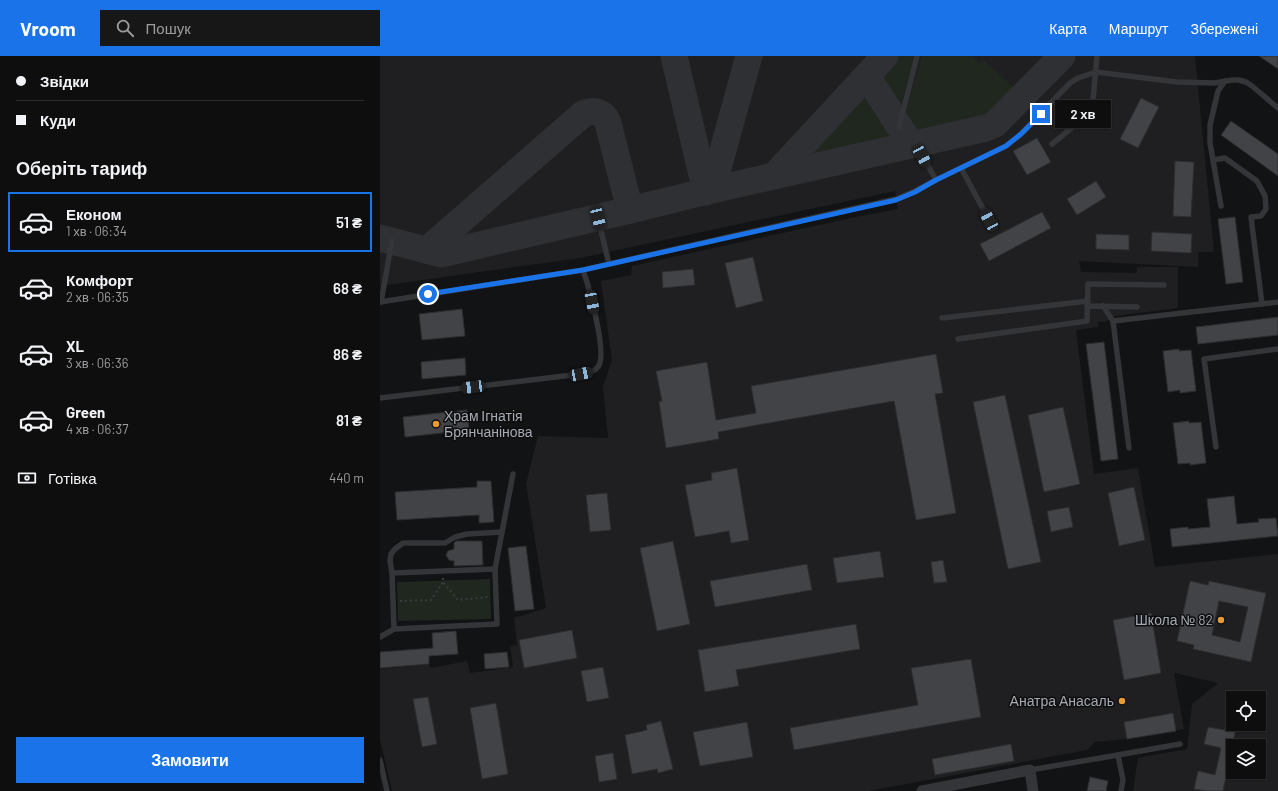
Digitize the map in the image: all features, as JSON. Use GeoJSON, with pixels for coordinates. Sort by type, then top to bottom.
{"type":"FeatureCollection","features":[{"type":"Feature","properties":{"kind":"street"},"geometry":{"type":"LineString","coordinates":[[922,791],[1030,770],[1033,791]]}},
{"type":"Feature","properties":{"kind":"lane"},"geometry":{"type":"LineString","coordinates":[[899,127],[917,56]]}},
{"type":"Feature","properties":{"kind":"lane"},"geometry":{"type":"LineString","coordinates":[[1052,144],[1080,120],[1090,106],[1096,72],[1097,56]]}},
{"type":"Feature","properties":{"kind":"lane"},"geometry":{"type":"LineString","coordinates":[[392,241],[381,302],[583,270],[896,200],[1006,146],[1021,134],[1070,83],[1078,78],[1096,72],[1177,82],[1215,83],[1239,80],[1252,86],[1278,108]]}},
{"type":"Feature","properties":{"kind":"lane"},"geometry":{"type":"LineString","coordinates":[[1222,206],[1210,143],[1210,125],[1218,91],[1225,82]]}},
{"type":"Feature","properties":{"kind":"lane"},"geometry":{"type":"LineString","coordinates":[[916,144],[936,180]]}},
{"type":"Feature","properties":{"kind":"lane"},"geometry":{"type":"LineString","coordinates":[[1213,160],[1225,158],[1257,181],[1265,196],[1266,209],[1261,216],[1251,217],[1262,304]]}},
{"type":"Feature","properties":{"kind":"lane"},"geometry":{"type":"LineString","coordinates":[[961,168],[989,220]]}},
{"type":"Feature","properties":{"kind":"lane"},"geometry":{"type":"LineString","coordinates":[[598,218],[609,264]]}},
{"type":"Feature","properties":{"kind":"lane"},"geometry":{"type":"LineString","coordinates":[[380,398],[593,372],[599,366],[601,345],[589,288],[583,270]]}},
{"type":"Feature","properties":{"kind":"lane"},"geometry":{"type":"LineString","coordinates":[[958,339],[1086,321],[1088,284],[1164,285]]}},
{"type":"Feature","properties":{"kind":"lane"},"geometry":{"type":"LineString","coordinates":[[1113,321],[1278,302]]}},
{"type":"Feature","properties":{"kind":"lane"},"geometry":{"type":"LineString","coordinates":[[942,318],[1088,303],[1103,306],[1137,307]]}},
{"type":"Feature","properties":{"kind":"lane"},"geometry":{"type":"LineString","coordinates":[[1103,306],[1113,321],[1128,448]]}},
{"type":"Feature","properties":{"kind":"lane"},"geometry":{"type":"LineString","coordinates":[[1216,447],[1204,359],[1278,349]]}},
{"type":"Feature","properties":{"kind":"lane"},"geometry":{"type":"LineString","coordinates":[[380,637],[394,629],[497,624],[495,569],[513,474]]}},
{"type":"Feature","properties":{"kind":"lane"},"geometry":{"type":"LineString","coordinates":[[394,629],[392,573],[390,561],[391,554],[394,549],[403,543],[445,543],[455,537],[467,534],[502,532]]}},
{"type":"Feature","properties":{"kind":"lane"},"geometry":{"type":"LineString","coordinates":[[392,573],[495,569]]}},
{"type":"Feature","properties":{"kind":"lane"},"geometry":{"type":"LineString","coordinates":[[1030,770],[1180,744]]}},
{"type":"Feature","properties":{"kind":"lane"},"geometry":{"type":"LineString","coordinates":[[1118,755],[1123,780],[1121,791]]}},
{"type":"Feature","properties":{"kind":"lane"},"geometry":{"type":"LineString","coordinates":[[380,760],[387,791]]}},
{"type":"Feature","properties":{"kind":"path"},"geometry":{"type":"LineString","coordinates":[[442,571],[443,582],[458,600],[496,597]]}},
{"type":"Feature","properties":{"kind":"path"},"geometry":{"type":"LineString","coordinates":[[393,601],[431,600],[443,582]]}},
{"type":"Feature","properties":{"kind":"shaded area"},"geometry":{"type":"Polygon","coordinates":[[[380,56],[1195,56],[1214,252],[1198,252],[1198,267],[1079,261],[1081,272],[1137,273],[1137,267],[1178,267],[1178,308],[1115,316],[1105,322],[1098,322],[1098,327],[1076,330],[1094,474],[1138,468],[1155,567],[1278,554],[1278,791],[1133,791],[1138,758],[1187,749],[1192,704],[1218,683],[1174,673],[1184,729],[1127,739],[1095,742],[1087,750],[869,791],[392,791],[380,739],[380,669],[429,664],[431,668],[467,661],[470,673],[513,667],[510,646],[517,645],[514,618],[546,608],[526,484],[538,436],[608,438],[603,387],[612,360],[601,281],[631,275],[632,266],[898,209],[895,191],[580,258],[380,286],[380,56]]]}},
{"type":"Feature","properties":{"kind":"shaded area"},"geometry":{"type":"Polygon","coordinates":[[[899,56],[914,56],[899,112],[878,79],[899,56]]]}},
{"type":"Feature","properties":{"kind":"shaded area"},"geometry":{"type":"Polygon","coordinates":[[[922,56],[972,56],[979,63],[982,59],[1012,86],[1013,94],[992,116],[982,121],[916,136],[906,119],[906,112],[922,56]]]}},
{"type":"Feature","properties":{"kind":"shaded area"},"geometry":{"type":"Polygon","coordinates":[[[867,90],[894,135],[893,139],[888,142],[806,160],[805,158],[867,90]]]}},
{"type":"Feature","properties":{"kind":"shaded area"},"geometry":{"type":"Polygon","coordinates":[[[490,579],[491,619],[398,621],[397,582],[490,579]]]}},
{"type":"Feature","properties":{"kind":"building"},"geometry":{"type":"Polygon","coordinates":[[[1259,56],[1278,56],[1278,69],[1259,56]]]}},
{"type":"Feature","properties":{"kind":"building"},"geometry":{"type":"Polygon","coordinates":[[[1141,98],[1159,107],[1138,148],[1120,139],[1141,98]]]}},
{"type":"Feature","properties":{"kind":"building"},"geometry":{"type":"Polygon","coordinates":[[[1231,121],[1278,154],[1278,176],[1221,135],[1231,121]]]}},
{"type":"Feature","properties":{"kind":"building"},"geometry":{"type":"Polygon","coordinates":[[[1037,138],[1051,162],[1027,175],[1013,151],[1037,138]]]}},
{"type":"Feature","properties":{"kind":"building"},"geometry":{"type":"Polygon","coordinates":[[[1175,161],[1194,162],[1191,217],[1173,216],[1175,161]]]}},
{"type":"Feature","properties":{"kind":"building"},"geometry":{"type":"Polygon","coordinates":[[[1096,181],[1106,197],[1077,215],[1067,199],[1096,181]]]}},
{"type":"Feature","properties":{"kind":"building"},"geometry":{"type":"Polygon","coordinates":[[[1042,212],[1051,228],[989,261],[980,244],[1042,212]]]}},
{"type":"Feature","properties":{"kind":"building"},"geometry":{"type":"Polygon","coordinates":[[[1235,217],[1243,282],[1226,284],[1218,219],[1235,217]]]}},
{"type":"Feature","properties":{"kind":"building"},"geometry":{"type":"Polygon","coordinates":[[[1152,232],[1192,234],[1191,253],[1151,251],[1152,232]]]}},
{"type":"Feature","properties":{"kind":"building"},"geometry":{"type":"Polygon","coordinates":[[[1096,234],[1129,235],[1129,250],[1096,249],[1096,234]]]}},
{"type":"Feature","properties":{"kind":"building"},"geometry":{"type":"Polygon","coordinates":[[[753,257],[763,301],[736,308],[725,263],[753,257]]]}},
{"type":"Feature","properties":{"kind":"building"},"geometry":{"type":"Polygon","coordinates":[[[693,269],[695,285],[663,288],[662,272],[693,269]]]}},
{"type":"Feature","properties":{"kind":"building"},"geometry":{"type":"Polygon","coordinates":[[[462,309],[465,336],[422,340],[419,314],[462,309]]]}},
{"type":"Feature","properties":{"kind":"building"},"geometry":{"type":"Polygon","coordinates":[[[1278,317],[1278,335],[1198,344],[1196,327],[1278,317]]]}},
{"type":"Feature","properties":{"kind":"building"},"geometry":{"type":"Polygon","coordinates":[[[1104,342],[1118,459],[1101,461],[1086,344],[1104,342]]]}},
{"type":"Feature","properties":{"kind":"building"},"geometry":{"type":"Polygon","coordinates":[[[1179,349],[1179,351],[1191,350],[1196,391],[1180,393],[1180,390],[1168,392],[1163,351],[1179,349]]]}},
{"type":"Feature","properties":{"kind":"building"},"geometry":{"type":"Polygon","coordinates":[[[936,354],[943,393],[935,394],[956,513],[916,520],[894,401],[718,432],[719,439],[666,448],[659,402],[662,401],[656,371],[707,362],[716,420],[756,413],[751,386],[936,354]]]}},
{"type":"Feature","properties":{"kind":"building"},"geometry":{"type":"Polygon","coordinates":[[[465,358],[466,375],[422,379],[421,362],[465,358]]]}},
{"type":"Feature","properties":{"kind":"building"},"geometry":{"type":"Polygon","coordinates":[[[1005,395],[1041,562],[1008,569],[973,402],[1005,395]]]}},
{"type":"Feature","properties":{"kind":"building"},"geometry":{"type":"Polygon","coordinates":[[[1063,407],[1080,484],[1044,492],[1028,415],[1063,407]]]}},
{"type":"Feature","properties":{"kind":"building","name":"Храм Ігнатія Брянчанінова"},"geometry":{"type":"Polygon","coordinates":[[[467,410],[469,430],[405,437],[403,417],[467,410]]]}},
{"type":"Feature","properties":{"kind":"building"},"geometry":{"type":"Polygon","coordinates":[[[1189,421],[1189,423],[1201,422],[1206,463],[1190,465],[1190,463],[1178,464],[1173,423],[1189,421]]]}},
{"type":"Feature","properties":{"kind":"building"},"geometry":{"type":"Polygon","coordinates":[[[737,468],[749,540],[731,543],[729,531],[695,537],[685,485],[712,480],[711,473],[737,468]]]}},
{"type":"Feature","properties":{"kind":"building"},"geometry":{"type":"Polygon","coordinates":[[[477,481],[491,481],[494,522],[479,523],[479,515],[397,520],[395,492],[477,487],[477,481]]]}},
{"type":"Feature","properties":{"kind":"building"},"geometry":{"type":"Polygon","coordinates":[[[1134,487],[1145,540],[1119,546],[1108,493],[1134,487]]]}},
{"type":"Feature","properties":{"kind":"building"},"geometry":{"type":"Polygon","coordinates":[[[607,493],[611,530],[590,532],[586,495],[607,493]]]}},
{"type":"Feature","properties":{"kind":"building"},"geometry":{"type":"Polygon","coordinates":[[[1234,496],[1237,524],[1259,522],[1258,519],[1276,518],[1278,536],[1172,547],[1170,529],[1210,527],[1207,499],[1234,496]]]}},
{"type":"Feature","properties":{"kind":"building"},"geometry":{"type":"Polygon","coordinates":[[[1069,507],[1073,527],[1051,532],[1047,511],[1069,507]]]}},
{"type":"Feature","properties":{"kind":"building"},"geometry":{"type":"Polygon","coordinates":[[[456,541],[482,541],[483,565],[454,566],[454,561],[449,560],[446,555],[448,551],[454,549],[454,543],[456,541]]]}},
{"type":"Feature","properties":{"kind":"building"},"geometry":{"type":"Polygon","coordinates":[[[673,541],[690,624],[657,631],[640,548],[673,541]]]}},
{"type":"Feature","properties":{"kind":"building"},"geometry":{"type":"Polygon","coordinates":[[[526,546],[534,609],[515,611],[508,548],[526,546]]]}},
{"type":"Feature","properties":{"kind":"building"},"geometry":{"type":"Polygon","coordinates":[[[880,551],[884,577],[837,583],[833,558],[880,551]]]}},
{"type":"Feature","properties":{"kind":"building"},"geometry":{"type":"Polygon","coordinates":[[[943,560],[947,582],[934,583],[931,562],[943,560]]]}},
{"type":"Feature","properties":{"kind":"building"},"geometry":{"type":"Polygon","coordinates":[[[807,564],[812,590],[715,607],[710,581],[807,564]]]}},
{"type":"Feature","properties":{"kind":"building"},"geometry":{"type":"Polygon","coordinates":[[[1190,581],[1208,585],[1209,581],[1266,593],[1251,662],[1193,649],[1194,645],[1177,641],[1190,581]],[[1219,601],[1212,635],[1240,642],[1248,607],[1219,601]]]}},
{"type":"Feature","properties":{"kind":"building"},"geometry":{"type":"Polygon","coordinates":[[[1151,613],[1161,673],[1124,680],[1113,620],[1151,613]]]}},
{"type":"Feature","properties":{"kind":"building"},"geometry":{"type":"Polygon","coordinates":[[[856,624],[860,649],[736,670],[739,686],[705,692],[698,650],[856,624]]]}},
{"type":"Feature","properties":{"kind":"building"},"geometry":{"type":"Polygon","coordinates":[[[572,630],[577,658],[524,668],[519,640],[572,630]]]}},
{"type":"Feature","properties":{"kind":"building"},"geometry":{"type":"Polygon","coordinates":[[[456,631],[458,654],[429,656],[429,664],[380,668],[380,652],[433,648],[432,633],[456,631]]]}},
{"type":"Feature","properties":{"kind":"building"},"geometry":{"type":"Polygon","coordinates":[[[507,652],[509,667],[485,669],[484,654],[507,652]]]}},
{"type":"Feature","properties":{"kind":"building"},"geometry":{"type":"Polygon","coordinates":[[[971,659],[981,717],[794,750],[790,728],[918,705],[911,668],[971,659]]]}},
{"type":"Feature","properties":{"kind":"building"},"geometry":{"type":"Polygon","coordinates":[[[603,667],[609,698],[587,702],[581,671],[603,667]]]}},
{"type":"Feature","properties":{"kind":"building"},"geometry":{"type":"Polygon","coordinates":[[[428,697],[437,744],[422,747],[413,699],[428,697]]]}},
{"type":"Feature","properties":{"kind":"building"},"geometry":{"type":"Polygon","coordinates":[[[496,703],[508,774],[482,779],[470,708],[496,703]]]}},
{"type":"Feature","properties":{"kind":"building"},"geometry":{"type":"Polygon","coordinates":[[[1173,713],[1176,731],[1127,739],[1124,722],[1173,713]]]}},
{"type":"Feature","properties":{"kind":"building"},"geometry":{"type":"Polygon","coordinates":[[[661,721],[673,769],[658,773],[657,769],[632,774],[625,735],[647,730],[646,725],[661,721]]]}},
{"type":"Feature","properties":{"kind":"building"},"geometry":{"type":"Polygon","coordinates":[[[747,722],[753,757],[700,766],[693,732],[747,722]]]}},
{"type":"Feature","properties":{"kind":"building"},"geometry":{"type":"Polygon","coordinates":[[[1226,725],[1226,731],[1235,731],[1234,739],[1226,739],[1226,777],[1223,791],[1194,789],[1198,771],[1215,775],[1221,748],[1204,744],[1208,727],[1225,730],[1226,725]]]}},
{"type":"Feature","properties":{"kind":"building"},"geometry":{"type":"Polygon","coordinates":[[[1011,744],[1014,761],[935,775],[932,759],[1011,744]]]}},
{"type":"Feature","properties":{"kind":"building"},"geometry":{"type":"Polygon","coordinates":[[[613,753],[617,779],[599,782],[595,756],[613,753]]]}},
{"type":"Feature","properties":{"kind":"building"},"geometry":{"type":"Polygon","coordinates":[[[1090,777],[1108,781],[1106,791],[1087,791],[1090,777]]]}},
{"type":"Feature","properties":{"kind":"taxiway"},"geometry":{"type":"LineString","coordinates":[[674,56],[706,192]]}},
{"type":"Feature","properties":{"kind":"taxiway"},"geometry":{"type":"LineString","coordinates":[[712,190],[749,56]]}},
{"type":"Feature","properties":{"kind":"taxiway"},"geometry":{"type":"LineString","coordinates":[[774,176],[885,56]]}},
{"type":"Feature","properties":{"kind":"taxiway"},"geometry":{"type":"LineString","coordinates":[[380,238],[441,254],[712,190],[986,128],[995,124],[1062,56]]}},
{"type":"Feature","properties":{"kind":"taxiway"},"geometry":{"type":"LineString","coordinates":[[867,76],[911,145]]}},
{"type":"Feature","properties":{"kind":"taxiway"},"geometry":{"type":"LineString","coordinates":[[427,250],[587,112],[598,112],[604,116],[608,123],[630,210]]}},
{"type":"Feature","properties":{"kind":"place","name":"Храм Ігнатія Брянчанінова"},"geometry":{"type":"Point","coordinates":[436,424]}},
{"type":"Feature","properties":{"kind":"place","name":"Школа № 82"},"geometry":{"type":"Point","coordinates":[1221,620]}},
{"type":"Feature","properties":{"kind":"place","name":"Анатра Анасаль"},"geometry":{"type":"Point","coordinates":[1122,701]}},
{"type":"Feature","properties":{"kind":"route"},"geometry":{"type":"LineString","coordinates":[[428,294],[583,270],[896,200],[1006,146],[1021,134],[1041,114]]}}]}
